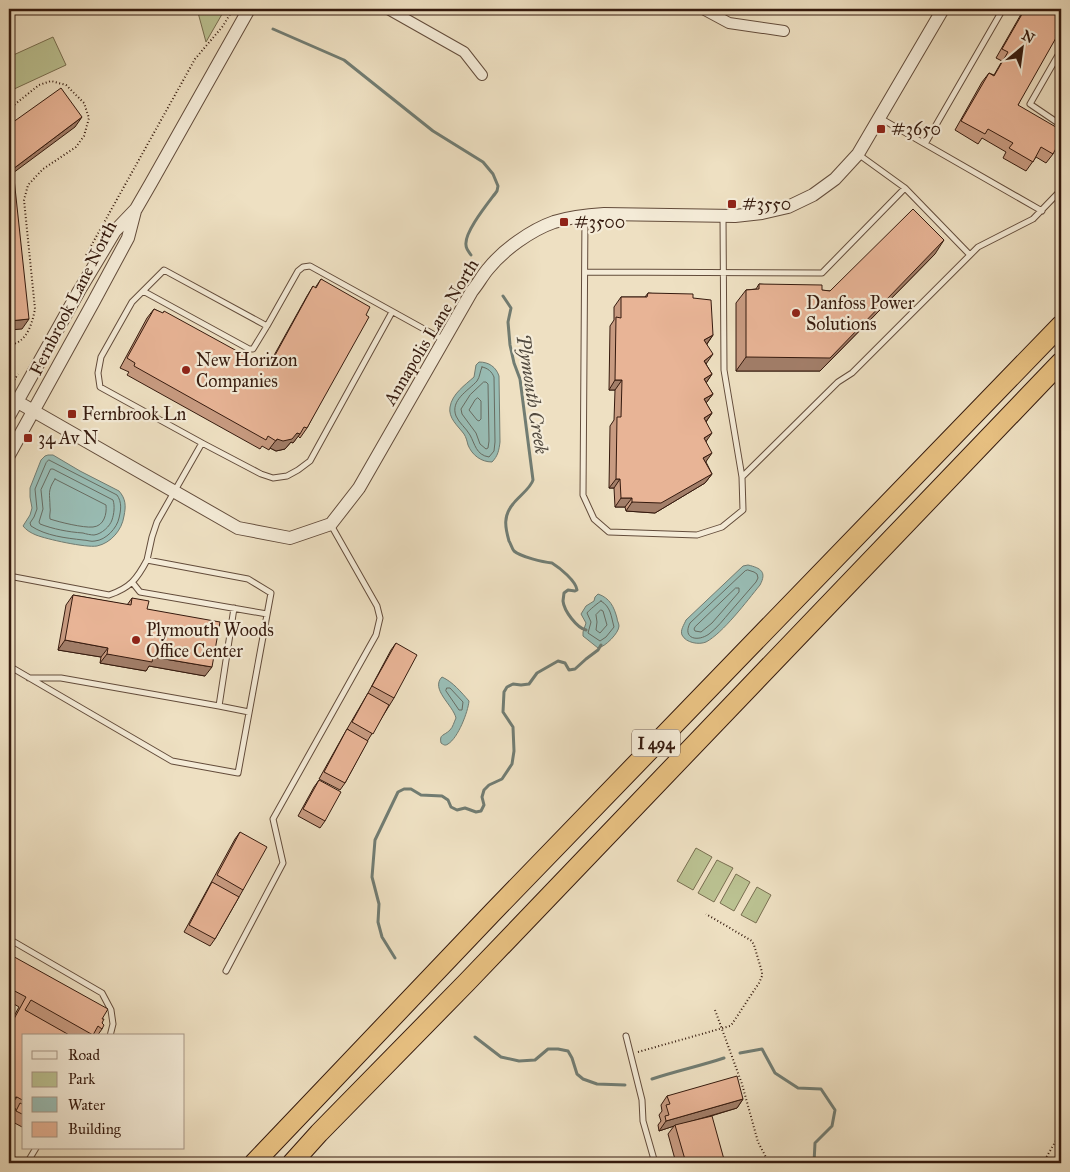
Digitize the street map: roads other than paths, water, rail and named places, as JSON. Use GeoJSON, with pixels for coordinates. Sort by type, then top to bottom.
{"type":"FeatureCollection","features":[{"type":"Feature","properties":{"kind":"highway","name":"I 494"},"geometry":{"type":"LineString","coordinates":[[254,1163],[493,912],[1061,325]]}},
{"type":"Feature","properties":{"kind":"highway","name":"I 494"},"geometry":{"type":"LineString","coordinates":[[292,1163],[1061,362]]}},
{"type":"Feature","properties":{"kind":"highway"},"geometry":{"type":"LineString","coordinates":[[296,1163],[319,1133]]}},
{"type":"Feature","properties":{"kind":"street","name":"Fernbrook Lane North"},"geometry":{"type":"LineString","coordinates":[[9,455],[128,238],[136,209],[249,9]]}},
{"type":"Feature","properties":{"kind":"street"},"geometry":{"type":"LineString","coordinates":[[388,9],[464,52],[482,75]]}},
{"type":"Feature","properties":{"kind":"street"},"geometry":{"type":"LineString","coordinates":[[703,9],[729,23],[784,31]]}},
{"type":"Feature","properties":{"kind":"street","name":"Annapolis Lane North"},"geometry":{"type":"LineString","coordinates":[[331,524],[359,488],[472,291],[488,269],[507,249],[554,222],[585,215],[723,216],[762,213],[788,207],[813,195],[835,179],[858,154],[943,9]]}},
{"type":"Feature","properties":{"kind":"street","name":"Fernbrook Lane North"},"geometry":{"type":"LineString","coordinates":[[9,416],[13,399],[115,231],[136,209]]}},
{"type":"Feature","properties":{"kind":"street"},"geometry":{"type":"LineString","coordinates":[[13,399],[238,528],[290,538],[331,524]]}},
{"type":"Feature","properties":{"kind":"lane"},"geometry":{"type":"LineString","coordinates":[[925,144],[1003,9]]}},
{"type":"Feature","properties":{"kind":"lane"},"geometry":{"type":"LineString","coordinates":[[1061,50],[1030,104],[1061,125]]}},
{"type":"Feature","properties":{"kind":"lane"},"geometry":{"type":"LineString","coordinates":[[880,118],[1042,211]]}},
{"type":"Feature","properties":{"kind":"lane"},"geometry":{"type":"LineString","coordinates":[[858,154],[905,188],[970,255]]}},
{"type":"Feature","properties":{"kind":"lane"},"geometry":{"type":"LineString","coordinates":[[586,272],[822,273],[905,188]]}},
{"type":"Feature","properties":{"kind":"lane"},"geometry":{"type":"LineString","coordinates":[[742,477],[838,382],[852,374],[978,247],[1033,219],[1061,190]]}},
{"type":"Feature","properties":{"kind":"lane"},"geometry":{"type":"LineString","coordinates":[[585,215],[583,495],[594,519],[610,532],[697,536],[722,527],[743,510],[742,477],[724,370],[723,216]]}},
{"type":"Feature","properties":{"kind":"lane"},"geometry":{"type":"LineString","coordinates":[[143,291],[249,349],[254,349],[298,271],[303,267],[310,266],[444,340]]}},
{"type":"Feature","properties":{"kind":"lane"},"geometry":{"type":"LineString","coordinates":[[267,326],[164,270],[132,302],[101,357],[98,373],[100,387],[261,474],[274,478],[287,476],[310,460],[392,312]]}},
{"type":"Feature","properties":{"kind":"lane"},"geometry":{"type":"LineString","coordinates":[[9,576],[109,595],[123,590],[140,574],[147,560],[152,537],[158,522],[202,443]]}},
{"type":"Feature","properties":{"kind":"lane"},"geometry":{"type":"LineString","coordinates":[[226,970],[283,863],[273,819],[376,635],[380,618],[377,606],[331,524]]}},
{"type":"Feature","properties":{"kind":"lane"},"geometry":{"type":"LineString","coordinates":[[9,666],[172,761],[238,773],[271,593],[248,579],[147,560]]}},
{"type":"Feature","properties":{"kind":"lane"},"geometry":{"type":"LineString","coordinates":[[132,582],[140,592],[267,614]]}},
{"type":"Feature","properties":{"kind":"lane"},"geometry":{"type":"LineString","coordinates":[[219,706],[234,608]]}},
{"type":"Feature","properties":{"kind":"lane"},"geometry":{"type":"LineString","coordinates":[[29,678],[61,678],[249,712]]}},
{"type":"Feature","properties":{"kind":"lane"},"geometry":{"type":"LineString","coordinates":[[9,938],[102,993],[111,1010],[113,1024],[110,1034]]}},
{"type":"Feature","properties":{"kind":"lane"},"geometry":{"type":"LineString","coordinates":[[626,1036],[642,1100],[643,1121],[655,1163]]}},
{"type":"Feature","properties":{"kind":"lane"},"geometry":{"type":"LineString","coordinates":[[27,1163],[35,1150]]}},
{"type":"Feature","properties":{"kind":"lane"},"geometry":{"type":"LineString","coordinates":[[9,1157],[20,1163]]}},
{"type":"Feature","properties":{"kind":"water"},"geometry":{"type":"Polygon","coordinates":[[[479,362],[492,366],[499,376],[500,442],[498,453],[492,462],[477,457],[472,452],[465,435],[450,415],[453,398],[474,377],[476,365],[479,362]]]}},
{"type":"Feature","properties":{"kind":"water"},"geometry":{"type":"Polygon","coordinates":[[[48,455],[53,455],[119,491],[125,506],[123,521],[115,535],[107,542],[97,546],[66,543],[36,535],[23,526],[32,508],[30,488],[41,460],[48,455]]]}},
{"type":"Feature","properties":{"kind":"water"},"geometry":{"type":"Polygon","coordinates":[[[748,565],[762,571],[763,577],[760,585],[713,638],[700,643],[686,640],[682,635],[682,628],[686,620],[743,566],[748,565]]]}},
{"type":"Feature","properties":{"kind":"water"},"geometry":{"type":"Polygon","coordinates":[[[598,594],[611,603],[619,626],[611,639],[598,648],[583,636],[586,623],[581,614],[598,594]]]}},
{"type":"Feature","properties":{"kind":"water"},"geometry":{"type":"Polygon","coordinates":[[[442,677],[453,684],[469,701],[465,718],[459,731],[452,741],[445,745],[441,743],[442,735],[451,729],[456,718],[440,692],[439,682],[442,677]]]}},
{"type":"Feature","properties":{"kind":"waterway","name":"Plymouth Creek"},"geometry":{"type":"LineString","coordinates":[[273,29],[344,60],[433,131],[483,162],[493,174],[498,186],[497,191],[478,217],[466,239],[466,246],[471,255]]}},
{"type":"Feature","properties":{"kind":"waterway","name":"Plymouth Creek"},"geometry":{"type":"LineString","coordinates":[[503,296],[511,308],[508,322],[510,345],[520,379],[533,480],[530,486],[515,501],[506,517],[509,541],[517,553],[552,563],[571,579],[577,590],[568,590],[564,593],[564,605],[575,623],[586,630]]}},
{"type":"Feature","properties":{"kind":"waterway","name":"Plymouth Creek"},"geometry":{"type":"LineString","coordinates":[[395,958],[382,937],[378,922],[379,904],[372,877],[375,840],[398,792],[404,789],[411,789],[421,795],[442,796],[448,800],[451,807],[457,810],[465,808],[476,812],[481,811],[484,805],[482,797],[484,790],[489,785],[502,779],[512,764],[514,751],[513,727],[503,712],[504,692],[507,687],[513,684],[529,684],[537,673],[558,661],[565,663],[569,670],[575,669],[598,650],[601,645]]}},
{"type":"Feature","properties":{"kind":"waterway","name":"Plymouth Creek"},"geometry":{"type":"LineString","coordinates":[[475,1037],[501,1057],[519,1061],[535,1060],[548,1049],[568,1051],[577,1074],[583,1079],[597,1084],[625,1085]]}},
{"type":"Feature","properties":{"kind":"waterway","name":"Plymouth Creek"},"geometry":{"type":"LineString","coordinates":[[740,1053],[762,1049],[775,1073],[798,1088],[821,1089],[835,1110],[832,1126],[815,1143],[814,1163]]}},
{"type":"Feature","properties":{"kind":"waterway","name":"Plymouth Creek"},"geometry":{"type":"LineString","coordinates":[[652,1079],[724,1058]]}},
{"type":"Feature","properties":{"kind":"place","name":"#3650"},"geometry":{"type":"Point","coordinates":[881,129]}},
{"type":"Feature","properties":{"kind":"place","name":"#3550"},"geometry":{"type":"Point","coordinates":[732,204]}},
{"type":"Feature","properties":{"kind":"place","name":"#3500"},"geometry":{"type":"Point","coordinates":[564,222]}},
{"type":"Feature","properties":{"kind":"place","name":"Danfoss Power Solutions"},"geometry":{"type":"Point","coordinates":[796,313]}},
{"type":"Feature","properties":{"kind":"place","name":"New Horizon Companies"},"geometry":{"type":"Point","coordinates":[186,370]}},
{"type":"Feature","properties":{"kind":"place","name":"Fernbrook Ln"},"geometry":{"type":"Point","coordinates":[72,414]}},
{"type":"Feature","properties":{"kind":"place","name":"34 Av N"},"geometry":{"type":"Point","coordinates":[28,438]}},
{"type":"Feature","properties":{"kind":"place","name":"Plymouth Woods Office Center"},"geometry":{"type":"Point","coordinates":[136,640]}}]}
